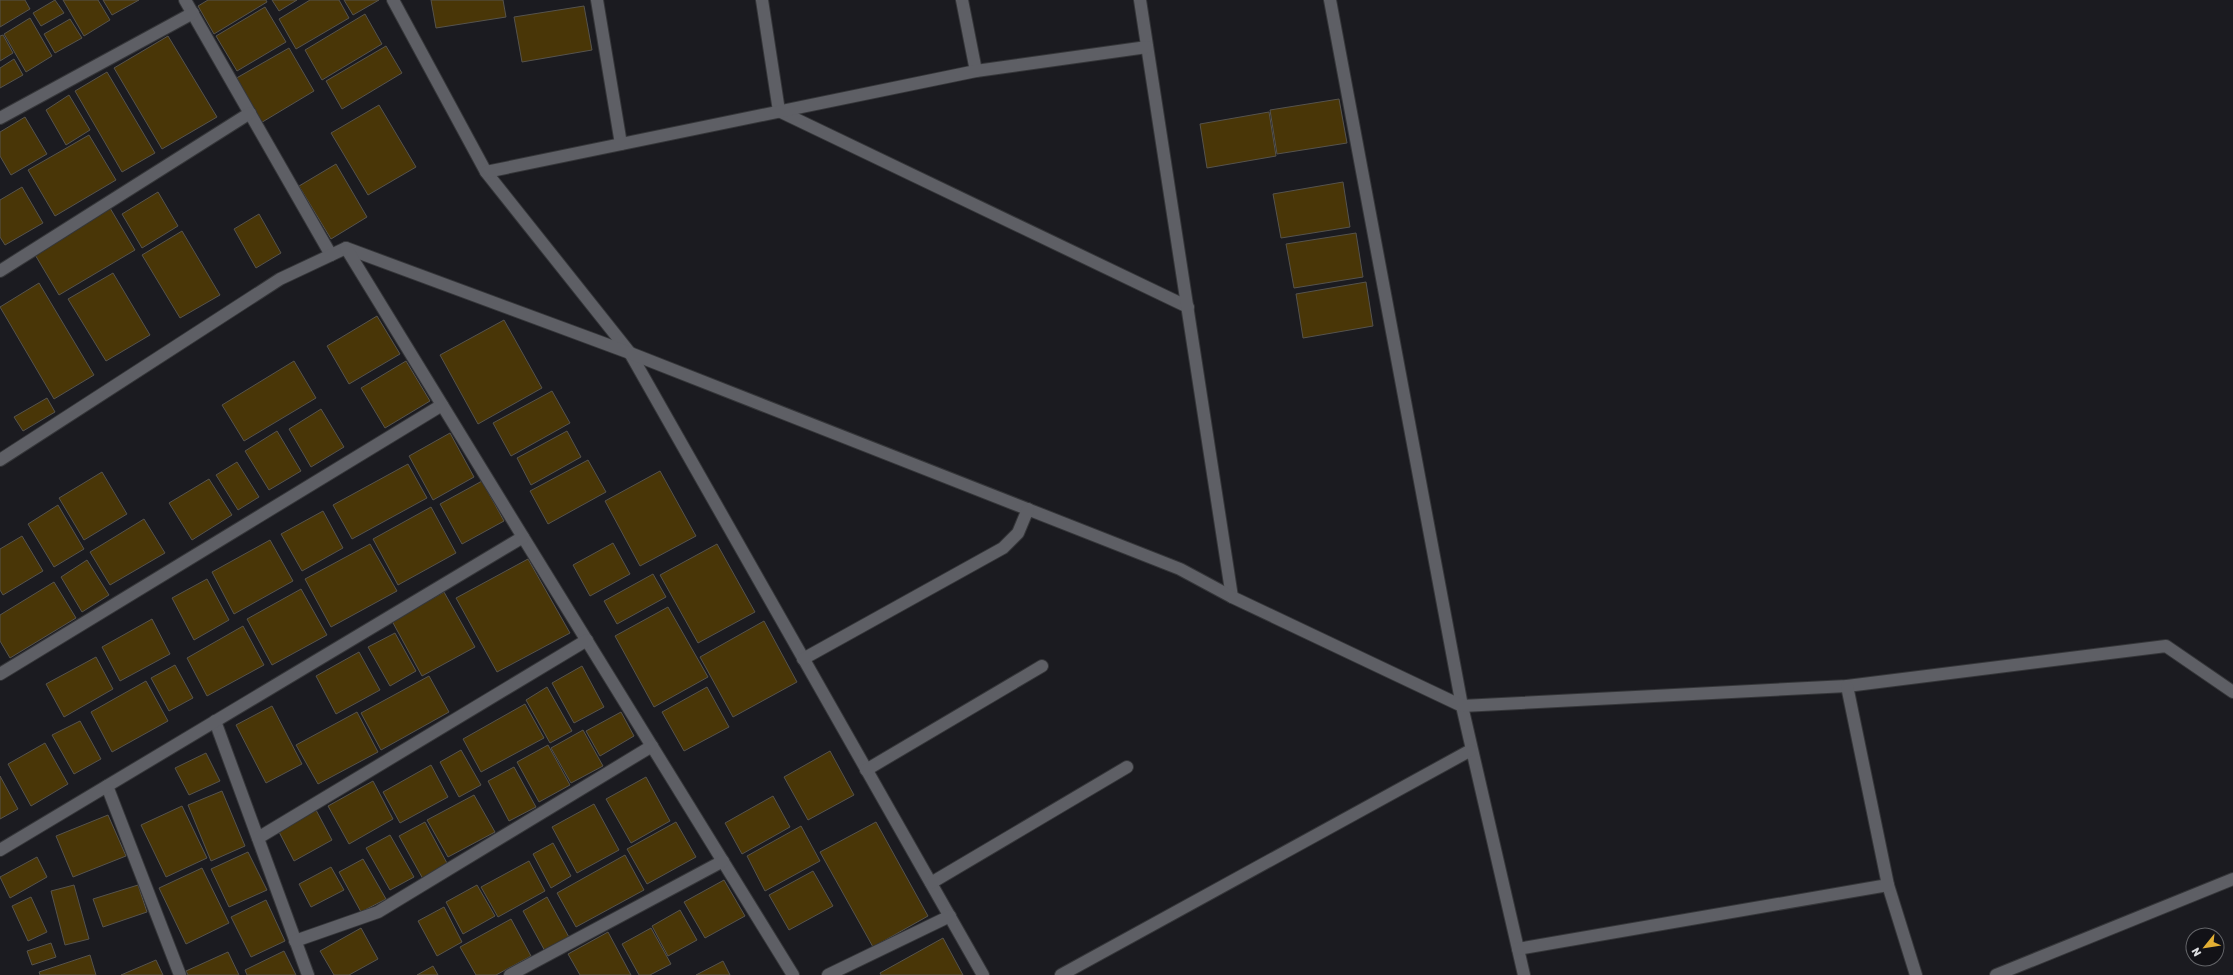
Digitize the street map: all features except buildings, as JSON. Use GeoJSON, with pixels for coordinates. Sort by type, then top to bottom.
{"type":"FeatureCollection","features":[{"type":"Feature","properties":{"kind":"street"},"geometry":{"type":"LineString","coordinates":[[185,0],[331,255]]}},
{"type":"Feature","properties":{"kind":"street"},"geometry":{"type":"LineString","coordinates":[[393,0],[486,172],[630,353],[983,975]]}},
{"type":"Feature","properties":{"kind":"street"},"geometry":{"type":"LineString","coordinates":[[597,0],[621,144]]}},
{"type":"Feature","properties":{"kind":"street"},"geometry":{"type":"LineString","coordinates":[[762,0],[779,111]]}},
{"type":"Feature","properties":{"kind":"street"},"geometry":{"type":"LineString","coordinates":[[962,0],[976,71]]}},
{"type":"Feature","properties":{"kind":"street"},"geometry":{"type":"LineString","coordinates":[[1140,0],[1232,597]]}},
{"type":"Feature","properties":{"kind":"street"},"geometry":{"type":"LineString","coordinates":[[1330,0],[1462,706],[1524,975]]}},
{"type":"Feature","properties":{"kind":"street"},"geometry":{"type":"LineString","coordinates":[[0,118],[193,13]]}},
{"type":"Feature","properties":{"kind":"street"},"geometry":{"type":"LineString","coordinates":[[486,172],[976,71],[1147,47]]}},
{"type":"Feature","properties":{"kind":"street"},"geometry":{"type":"LineString","coordinates":[[779,111],[1188,308]]}},
{"type":"Feature","properties":{"kind":"street"},"geometry":{"type":"LineString","coordinates":[[0,271],[250,113]]}},
{"type":"Feature","properties":{"kind":"street"},"geometry":{"type":"LineString","coordinates":[[346,248],[793,975]]}},
{"type":"Feature","properties":{"kind":"street"},"geometry":{"type":"LineString","coordinates":[[0,460],[280,279],[346,248],[630,353],[1180,568],[1232,597],[1462,706],[1847,686],[2166,646],[2233,692]]}},
{"type":"Feature","properties":{"kind":"street"},"geometry":{"type":"LineString","coordinates":[[0,674],[442,405]]}},
{"type":"Feature","properties":{"kind":"street"},"geometry":{"type":"LineString","coordinates":[[803,659],[1003,548],[1018,533],[1028,509]]}},
{"type":"Feature","properties":{"kind":"street"},"geometry":{"type":"LineString","coordinates":[[0,850],[523,537]]}},
{"type":"Feature","properties":{"kind":"street"},"geometry":{"type":"LineString","coordinates":[[258,838],[586,640]]}},
{"type":"Feature","properties":{"kind":"street"},"geometry":{"type":"LineString","coordinates":[[866,770],[1042,666]]}},
{"type":"Feature","properties":{"kind":"street"},"geometry":{"type":"LineString","coordinates":[[1847,686],[1888,885],[1916,975]]}},
{"type":"Feature","properties":{"kind":"street"},"geometry":{"type":"LineString","coordinates":[[215,721],[308,975]]}},
{"type":"Feature","properties":{"kind":"street"},"geometry":{"type":"LineString","coordinates":[[295,941],[378,912],[652,746]]}},
{"type":"Feature","properties":{"kind":"street"},"geometry":{"type":"LineString","coordinates":[[1061,975],[1472,750]]}},
{"type":"Feature","properties":{"kind":"street"},"geometry":{"type":"LineString","coordinates":[[931,883],[1127,767]]}},
{"type":"Feature","properties":{"kind":"street"},"geometry":{"type":"LineString","coordinates":[[107,786],[180,975]]}},
{"type":"Feature","properties":{"kind":"street"},"geometry":{"type":"LineString","coordinates":[[510,975],[723,861]]}},
{"type":"Feature","properties":{"kind":"street"},"geometry":{"type":"LineString","coordinates":[[1996,975],[2233,880]]}},
{"type":"Feature","properties":{"kind":"street"},"geometry":{"type":"LineString","coordinates":[[1518,949],[1888,885]]}},
{"type":"Feature","properties":{"kind":"street"},"geometry":{"type":"LineString","coordinates":[[828,975],[950,916]]}}]}
